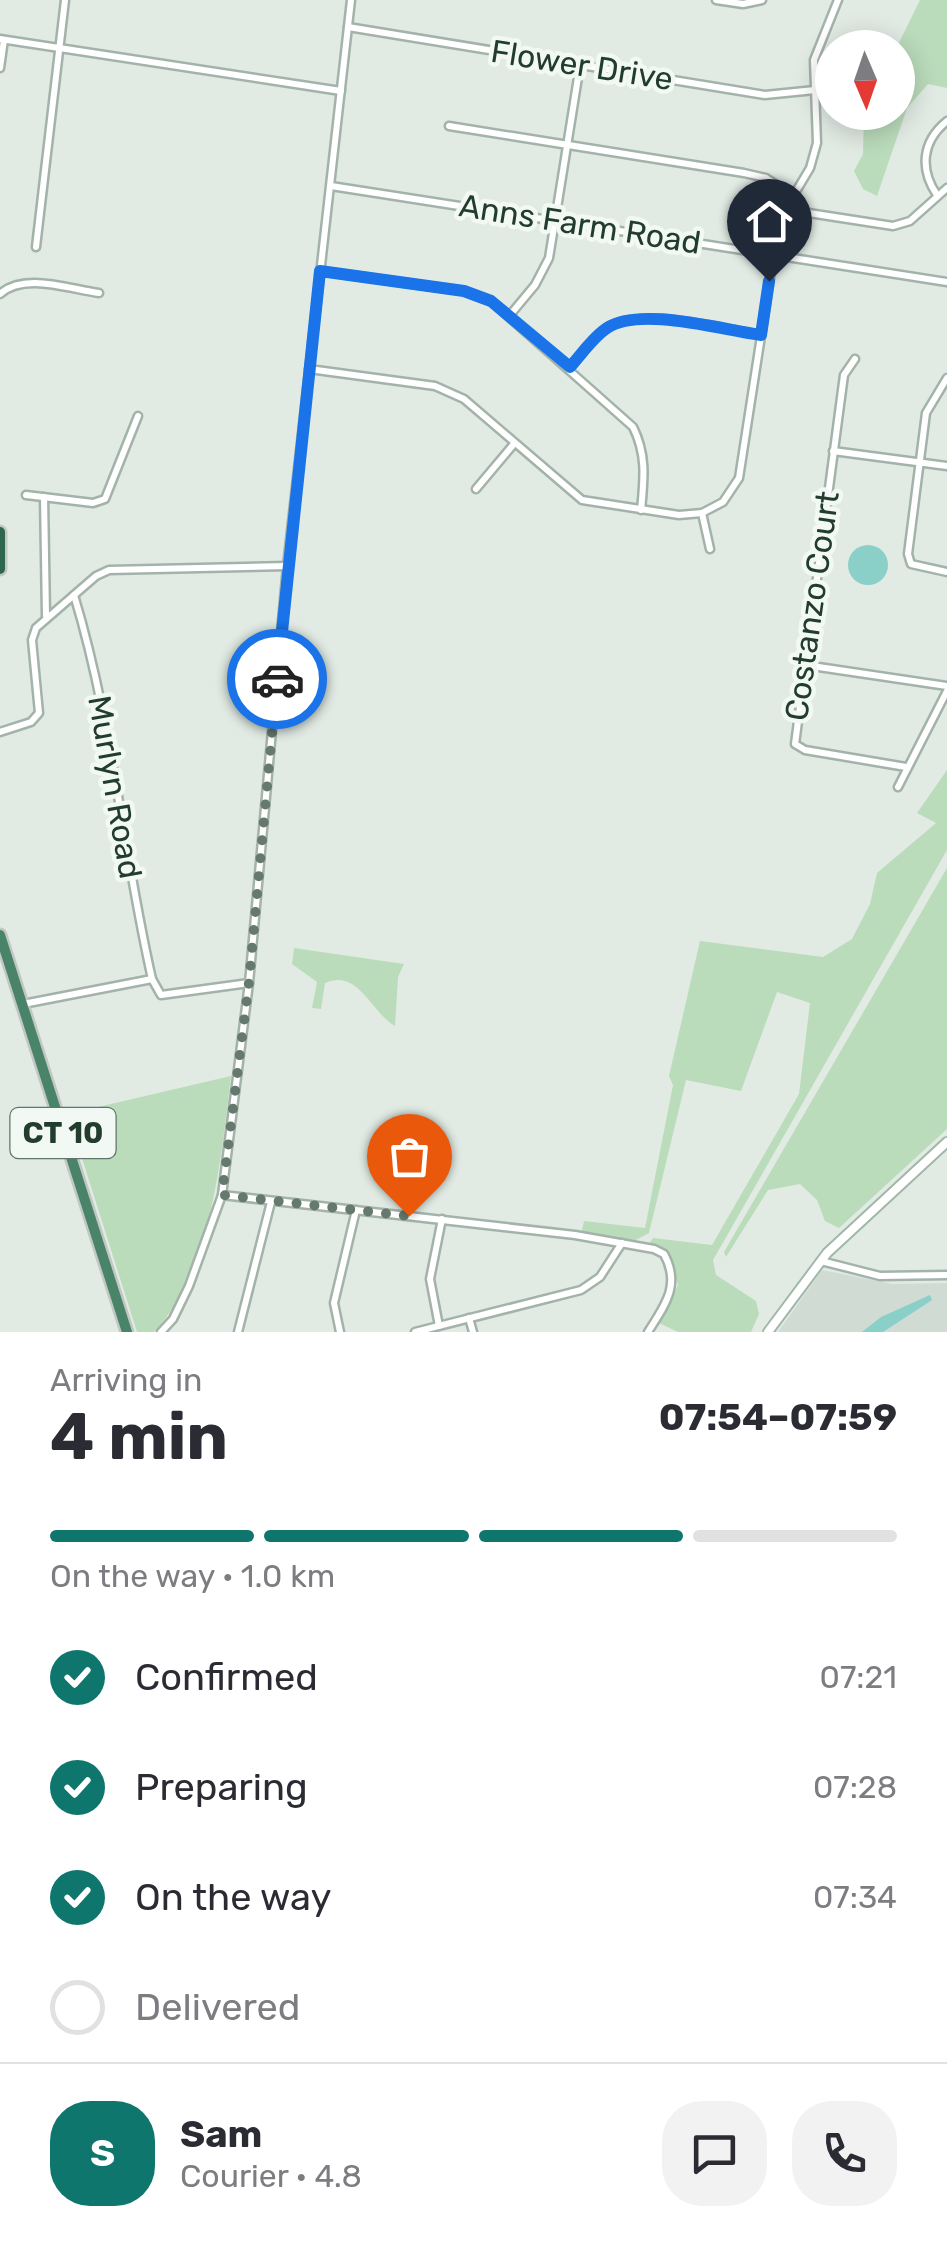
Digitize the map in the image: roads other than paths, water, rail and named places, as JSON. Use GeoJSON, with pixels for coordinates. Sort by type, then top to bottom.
{"type":"FeatureCollection","features":[{"type":"Feature","properties":{"kind":"highway"},"geometry":{"type":"LineString","coordinates":[[0,532],[0,569]]}},
{"type":"Feature","properties":{"kind":"highway","name":"CT 10"},"geometry":{"type":"LineString","coordinates":[[0,935],[127,1332]]}},
{"type":"Feature","properties":{"kind":"main road"},"geometry":{"type":"LineString","coordinates":[[768,1332],[820,1261],[947,1142]]}},
{"type":"Feature","properties":{"kind":"street"},"geometry":{"type":"LineString","coordinates":[[36,247],[65,0]]}},
{"type":"Feature","properties":{"kind":"street"},"geometry":{"type":"LineString","coordinates":[[161,1332],[173,1320],[189,1286],[222,1195],[249,982],[288,566],[351,0]]}},
{"type":"Feature","properties":{"kind":"street"},"geometry":{"type":"LineString","coordinates":[[716,0],[761,2]]}},
{"type":"Feature","properties":{"kind":"street"},"geometry":{"type":"LineString","coordinates":[[826,30],[838,0]]}},
{"type":"Feature","properties":{"kind":"street","name":"Flower Drive"},"geometry":{"type":"LineString","coordinates":[[348,28],[765,94],[815,90]]}},
{"type":"Feature","properties":{"kind":"street"},"geometry":{"type":"LineString","coordinates":[[0,68],[2,39],[341,91]]}},
{"type":"Feature","properties":{"kind":"street"},"geometry":{"type":"LineString","coordinates":[[815,58],[815,90]]}},
{"type":"Feature","properties":{"kind":"street"},"geometry":{"type":"LineString","coordinates":[[510,315],[542,272],[556,220],[580,65]]}},
{"type":"Feature","properties":{"kind":"street"},"geometry":{"type":"LineString","coordinates":[[937,195],[924,175],[924,160],[930,142],[947,121]]}},
{"type":"Feature","properties":{"kind":"street"},"geometry":{"type":"LineString","coordinates":[[448,126],[744,173],[766,178],[792,195]]}},
{"type":"Feature","properties":{"kind":"street"},"geometry":{"type":"LineString","coordinates":[[309,369],[435,386],[464,400],[582,500],[679,515],[702,513],[723,502],[739,478],[783,209],[810,168],[817,130]]}},
{"type":"Feature","properties":{"kind":"street","name":"Anns Farm Road"},"geometry":{"type":"LineString","coordinates":[[331,186],[947,282]]}},
{"type":"Feature","properties":{"kind":"street"},"geometry":{"type":"LineString","coordinates":[[783,209],[893,226],[910,221],[947,188]]}},
{"type":"Feature","properties":{"kind":"street"},"geometry":{"type":"LineString","coordinates":[[320,271],[464,291],[491,301],[510,315],[633,427],[642,445],[641,510]]}},
{"type":"Feature","properties":{"kind":"street"},"geometry":{"type":"LineString","coordinates":[[0,294],[14,283],[27,282],[99,293]]}},
{"type":"Feature","properties":{"kind":"street"},"geometry":{"type":"LineString","coordinates":[[570,367],[606,328],[624,320],[645,318],[761,335]]}},
{"type":"Feature","properties":{"kind":"street","name":"Costanzo Court"},"geometry":{"type":"LineString","coordinates":[[855,359],[844,375],[794,744],[805,750],[906,767]]}},
{"type":"Feature","properties":{"kind":"street"},"geometry":{"type":"LineString","coordinates":[[947,378],[926,413],[908,554],[911,564],[947,572]]}},
{"type":"Feature","properties":{"kind":"street"},"geometry":{"type":"LineString","coordinates":[[26,495],[96,503],[105,499],[112,490],[138,416]]}},
{"type":"Feature","properties":{"kind":"street"},"geometry":{"type":"LineString","coordinates":[[476,488],[513,445]]}},
{"type":"Feature","properties":{"kind":"street"},"geometry":{"type":"LineString","coordinates":[[834,451],[947,466]]}},
{"type":"Feature","properties":{"kind":"street"},"geometry":{"type":"LineString","coordinates":[[44,497],[46,617]]}},
{"type":"Feature","properties":{"kind":"street"},"geometry":{"type":"LineString","coordinates":[[702,513],[710,548]]}},
{"type":"Feature","properties":{"kind":"street"},"geometry":{"type":"LineString","coordinates":[[0,732],[30,722],[39,713],[32,640],[46,617],[98,575],[120,568],[288,566]]}},
{"type":"Feature","properties":{"kind":"street","name":"Murlyn Road"},"geometry":{"type":"LineString","coordinates":[[74,596],[99,691],[122,835],[152,979]]}},
{"type":"Feature","properties":{"kind":"street"},"geometry":{"type":"LineString","coordinates":[[805,665],[947,689],[898,786]]}},
{"type":"Feature","properties":{"kind":"street"},"geometry":{"type":"LineString","coordinates":[[22,1004],[152,979],[162,995],[249,982]]}},
{"type":"Feature","properties":{"kind":"street"},"geometry":{"type":"LineString","coordinates":[[222,1195],[442,1219],[654,1249],[664,1254],[672,1269],[668,1301],[648,1332]]}},
{"type":"Feature","properties":{"kind":"street"},"geometry":{"type":"LineString","coordinates":[[238,1332],[271,1202]]}},
{"type":"Feature","properties":{"kind":"street"},"geometry":{"type":"LineString","coordinates":[[340,1332],[334,1304],[356,1210]]}},
{"type":"Feature","properties":{"kind":"street"},"geometry":{"type":"LineString","coordinates":[[439,1326],[430,1279],[442,1219]]}},
{"type":"Feature","properties":{"kind":"street"},"geometry":{"type":"LineString","coordinates":[[415,1332],[581,1290],[600,1277],[622,1243]]}},
{"type":"Feature","properties":{"kind":"street"},"geometry":{"type":"LineString","coordinates":[[820,1261],[890,1277],[947,1276]]}},
{"type":"Feature","properties":{"kind":"street"},"geometry":{"type":"LineString","coordinates":[[469,1318],[473,1332]]}},
{"type":"Feature","properties":{"kind":"water"},"geometry":{"type":"Polygon","coordinates":[[[868,545],[882,551],[888,565],[882,579],[868,585],[854,579],[848,565],[854,551],[868,545]]]}},
{"type":"Feature","properties":{"kind":"water"},"geometry":{"type":"Polygon","coordinates":[[[930,1295],[932,1300],[883,1332],[862,1332],[881,1317],[930,1295]]]}}]}
